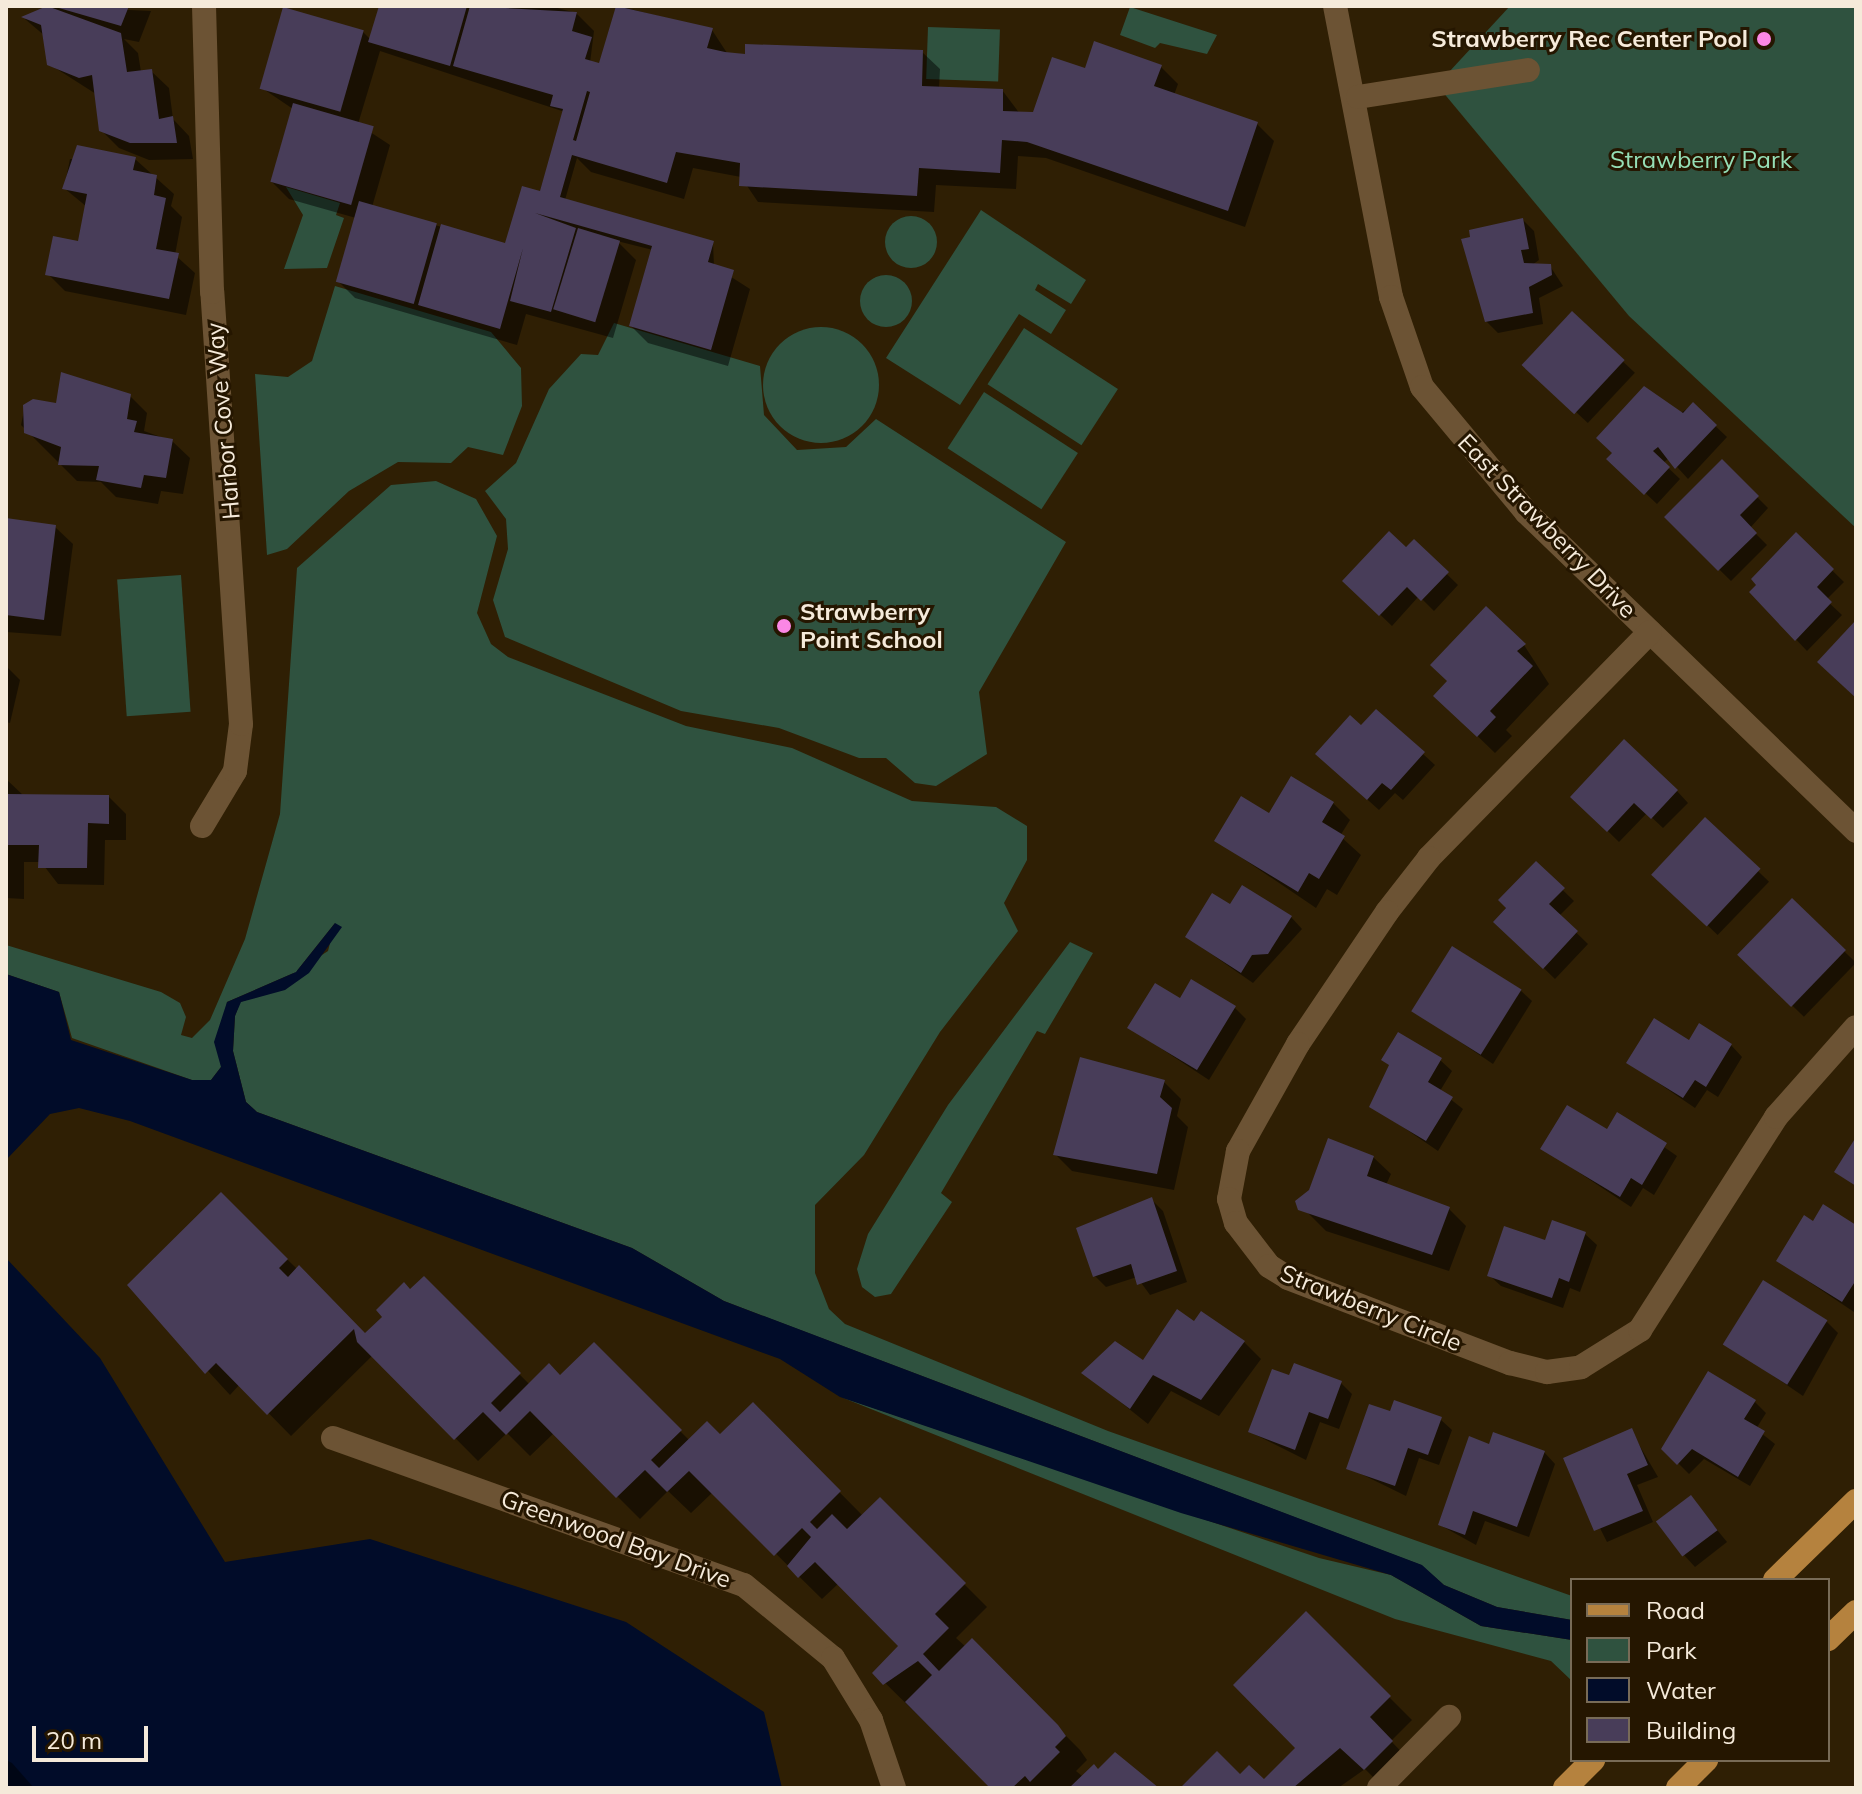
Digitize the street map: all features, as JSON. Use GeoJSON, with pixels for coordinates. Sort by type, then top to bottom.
{"type":"FeatureCollection","features":[{"type":"Feature","properties":{"kind":"main road"},"geometry":{"type":"LineString","coordinates":[[1777,1578],[1856,1501]]}},
{"type":"Feature","properties":{"kind":"main road"},"geometry":{"type":"LineString","coordinates":[[1830,1637],[1856,1612]]}},
{"type":"Feature","properties":{"kind":"main road"},"geometry":{"type":"LineString","coordinates":[[1565,1788],[1591,1762]]}},
{"type":"Feature","properties":{"kind":"main road"},"geometry":{"type":"LineString","coordinates":[[1678,1788],[1704,1762]]}},
{"type":"Feature","properties":{"kind":"street","name":"Harbor Cove Way"},"geometry":{"type":"LineString","coordinates":[[202,826],[235,771],[241,724],[212,292],[204,6]]}},
{"type":"Feature","properties":{"kind":"street","name":"East Strawberry Drive"},"geometry":{"type":"LineString","coordinates":[[1335,6],[1358,97],[1391,297],[1422,387],[1472,454],[1856,831]]}},
{"type":"Feature","properties":{"kind":"street"},"geometry":{"type":"LineString","coordinates":[[1358,97],[1528,70]]}},
{"type":"Feature","properties":{"kind":"street","name":"Strawberry Circle"},"geometry":{"type":"LineString","coordinates":[[1650,632],[1429,858],[1387,912],[1298,1044],[1238,1151],[1229,1199],[1236,1223],[1269,1266],[1288,1278],[1510,1363],[1547,1372],[1581,1367],[1640,1330],[1776,1117],[1856,1027]]}},
{"type":"Feature","properties":{"kind":"street","name":"Greenwood Bay Drive"},"geometry":{"type":"LineString","coordinates":[[333,1438],[744,1585],[833,1658],[871,1720],[894,1788]]}},
{"type":"Feature","properties":{"kind":"street"},"geometry":{"type":"LineString","coordinates":[[1379,1788],[1449,1717]]}},
{"type":"Feature","properties":{"kind":"green space","name":"Strawberry Park"},"geometry":{"type":"Polygon","coordinates":[[[1510,6],[1856,6],[1856,528],[1629,316],[1437,85],[1510,6]]]}},
{"type":"Feature","properties":{"kind":"green space"},"geometry":{"type":"Polygon","coordinates":[[[1130,7],[1217,35],[1207,54],[1160,43],[1155,48],[1120,35],[1130,7]]]}},
{"type":"Feature","properties":{"kind":"green space"},"geometry":{"type":"Polygon","coordinates":[[[928,27],[1000,30],[998,81],[926,79],[928,27]]]}},
{"type":"Feature","properties":{"kind":"green space"},"geometry":{"type":"Polygon","coordinates":[[[286,187],[340,203],[336,215],[344,218],[327,268],[284,269],[303,215],[286,187]]]}},
{"type":"Feature","properties":{"kind":"green space"},"geometry":{"type":"Polygon","coordinates":[[[981,210],[1086,280],[1071,304],[1038,284],[1035,290],[1066,310],[1051,334],[1019,314],[960,405],[886,358],[981,210]]]}},
{"type":"Feature","properties":{"kind":"green space"},"geometry":{"type":"Polygon","coordinates":[[[911,216],[930,223],[937,242],[930,261],[911,268],[892,261],[885,242],[892,223],[911,216]]]}},
{"type":"Feature","properties":{"kind":"green space"},"geometry":{"type":"Polygon","coordinates":[[[886,275],[905,282],[912,301],[905,320],[886,327],[867,320],[860,301],[867,282],[886,275]]]}},
{"type":"Feature","properties":{"kind":"green space"},"geometry":{"type":"Polygon","coordinates":[[[335,286],[491,332],[521,368],[522,406],[503,455],[468,447],[451,463],[398,462],[349,491],[287,549],[267,555],[255,374],[288,377],[312,361],[335,286]]]}},
{"type":"Feature","properties":{"kind":"green space"},"geometry":{"type":"Polygon","coordinates":[[[614,323],[760,366],[764,415],[797,450],[846,447],[876,419],[1066,542],[979,692],[987,754],[936,786],[915,783],[886,758],[859,758],[779,728],[681,711],[505,637],[493,600],[508,549],[506,519],[485,491],[516,463],[549,389],[581,354],[598,355],[614,323]]]}},
{"type":"Feature","properties":{"kind":"green space"},"geometry":{"type":"Polygon","coordinates":[[[821,327],[843,331],[862,344],[875,363],[879,385],[875,407],[862,426],[843,439],[821,443],[799,439],[780,426],[767,407],[763,385],[767,363],[780,344],[799,331],[821,327]]]}},
{"type":"Feature","properties":{"kind":"green space"},"geometry":{"type":"Polygon","coordinates":[[[1024,328],[1118,389],[1081,445],[988,384],[1024,328]]]}},
{"type":"Feature","properties":{"kind":"green space"},"geometry":{"type":"Polygon","coordinates":[[[984,392],[1078,453],[1041,509],[948,448],[984,392]]]}},
{"type":"Feature","properties":{"kind":"green space"},"geometry":{"type":"Polygon","coordinates":[[[436,481],[476,499],[497,536],[477,613],[491,644],[508,657],[686,726],[792,748],[912,801],[996,807],[1027,826],[1027,860],[1004,903],[1018,931],[940,1032],[864,1155],[815,1205],[815,1273],[829,1309],[845,1324],[1108,1431],[1570,1595],[1570,1620],[1497,1607],[1444,1585],[1421,1565],[724,1301],[632,1248],[257,1112],[246,1102],[233,1051],[235,1016],[240,1002],[259,996],[295,972],[227,1002],[221,1067],[211,1080],[192,1080],[72,1038],[59,992],[6,974],[6,945],[161,992],[180,1003],[186,1017],[181,1035],[192,1038],[210,1020],[245,939],[280,814],[297,568],[391,485],[436,481]],[[335,923],[296,972],[328,951],[335,923]]]}},
{"type":"Feature","properties":{"kind":"green space"},"geometry":{"type":"Polygon","coordinates":[[[181,575],[191,712],[127,716],[117,579],[181,575]]]}},
{"type":"Feature","properties":{"kind":"green space"},"geometry":{"type":"Polygon","coordinates":[[[1070,942],[1093,953],[1045,1034],[1037,1031],[941,1193],[952,1202],[891,1294],[875,1297],[862,1287],[857,1269],[868,1234],[948,1105],[1070,942]]]}},
{"type":"Feature","properties":{"kind":"green space"},"geometry":{"type":"Polygon","coordinates":[[[841,1397],[1319,1558],[1391,1575],[1481,1626],[1570,1640],[1570,1679],[1551,1661],[1395,1619],[841,1397]]]}},
{"type":"Feature","properties":{"kind":"water"},"geometry":{"type":"Polygon","coordinates":[[[335,923],[342,927],[309,973],[285,990],[241,1002],[235,1016],[233,1051],[246,1102],[257,1112],[632,1248],[724,1301],[1422,1565],[1444,1585],[1497,1607],[1570,1620],[1570,1640],[1481,1626],[1391,1575],[1181,1513],[840,1397],[780,1359],[130,1121],[79,1108],[50,1114],[6,1160],[6,974],[59,992],[71,1040],[192,1080],[211,1080],[221,1067],[214,1042],[227,1002],[296,972],[335,923]]]}},
{"type":"Feature","properties":{"kind":"water"},"geometry":{"type":"Polygon","coordinates":[[[6,1258],[100,1358],[225,1562],[370,1539],[626,1622],[764,1712],[782,1788],[6,1788],[6,1258]]]}},
{"type":"Feature","properties":{"kind":"building"},"geometry":{"type":"Polygon","coordinates":[[[47,6],[121,33],[127,72],[152,69],[159,119],[173,116],[177,143],[130,143],[99,131],[92,75],[79,78],[47,65],[41,25],[21,17],[47,6]]]}},
{"type":"Feature","properties":{"kind":"building"},"geometry":{"type":"Polygon","coordinates":[[[52,6],[129,6],[121,26],[52,6]]]}},
{"type":"Feature","properties":{"kind":"building"},"geometry":{"type":"Polygon","coordinates":[[[379,6],[467,6],[450,66],[368,42],[379,6]]]}},
{"type":"Feature","properties":{"kind":"building"},"geometry":{"type":"Polygon","coordinates":[[[470,6],[577,12],[572,31],[592,37],[585,59],[599,63],[616,6],[713,28],[707,48],[725,52],[745,54],[745,44],[923,50],[922,86],[1003,89],[1003,111],[1033,112],[1052,57],[1085,68],[1094,41],[1162,65],[1154,86],[1258,122],[1228,211],[1027,142],[1002,140],[1000,173],[919,168],[917,196],[739,186],[740,163],[676,152],[667,183],[572,155],[560,197],[714,241],[708,262],[734,270],[711,350],[629,326],[652,246],[535,213],[576,228],[551,312],[510,301],[523,248],[500,329],[418,305],[441,224],[505,243],[522,186],[540,191],[563,109],[550,106],[553,95],[453,66],[470,6]],[[587,91],[573,140],[576,141],[590,92],[587,91]]]}},
{"type":"Feature","properties":{"kind":"building"},"geometry":{"type":"Polygon","coordinates":[[[283,7],[364,30],[340,112],[260,89],[283,7]]]}},
{"type":"Feature","properties":{"kind":"building"},"geometry":{"type":"Polygon","coordinates":[[[293,103],[374,126],[351,205],[270,182],[293,103]]]}},
{"type":"Feature","properties":{"kind":"building"},"geometry":{"type":"Polygon","coordinates":[[[77,145],[136,157],[133,170],[157,175],[154,195],[166,198],[156,249],[179,253],[169,299],[45,275],[53,236],[78,241],[87,194],[62,189],[77,145]]]}},
{"type":"Feature","properties":{"kind":"building"},"geometry":{"type":"Polygon","coordinates":[[[359,201],[437,223],[414,304],[336,282],[359,201]]]}},
{"type":"Feature","properties":{"kind":"building"},"geometry":{"type":"Polygon","coordinates":[[[1523,218],[1529,249],[1521,250],[1524,263],[1551,264],[1552,275],[1529,287],[1533,313],[1485,322],[1461,239],[1470,237],[1469,230],[1523,218]]]}},
{"type":"Feature","properties":{"kind":"building"},"geometry":{"type":"Polygon","coordinates":[[[578,228],[620,241],[595,322],[553,309],[578,228]]]}},
{"type":"Feature","properties":{"kind":"building"},"geometry":{"type":"Polygon","coordinates":[[[1572,311],[1625,360],[1574,414],[1522,365],[1572,311]]]}},
{"type":"Feature","properties":{"kind":"building"},"geometry":{"type":"Polygon","coordinates":[[[61,372],[131,394],[127,419],[137,421],[134,432],[173,439],[166,478],[144,475],[141,488],[96,480],[99,466],[58,465],[61,447],[24,433],[23,405],[33,399],[56,403],[61,372]]]}},
{"type":"Feature","properties":{"kind":"building"},"geometry":{"type":"Polygon","coordinates":[[[1644,386],[1683,413],[1693,402],[1717,425],[1675,469],[1658,447],[1653,451],[1670,467],[1644,495],[1606,459],[1612,453],[1596,438],[1644,386]]]}},
{"type":"Feature","properties":{"kind":"building"},"geometry":{"type":"Polygon","coordinates":[[[1722,459],[1759,496],[1740,515],[1757,533],[1718,571],[1664,517],[1722,459]]]}},
{"type":"Feature","properties":{"kind":"building"},"geometry":{"type":"Polygon","coordinates":[[[6,518],[56,525],[44,620],[6,615],[6,518]]]}},
{"type":"Feature","properties":{"kind":"building"},"geometry":{"type":"Polygon","coordinates":[[[1389,531],[1406,547],[1414,539],[1449,572],[1421,601],[1407,587],[1379,616],[1342,581],[1389,531]]]}},
{"type":"Feature","properties":{"kind":"building"},"geometry":{"type":"Polygon","coordinates":[[[1796,532],[1834,569],[1817,587],[1832,602],[1795,641],[1749,592],[1756,585],[1751,579],[1796,532]]]}},
{"type":"Feature","properties":{"kind":"building"},"geometry":{"type":"Polygon","coordinates":[[[1486,606],[1526,644],[1517,651],[1533,666],[1490,711],[1496,717],[1477,737],[1433,696],[1447,681],[1430,665],[1486,606]]]}},
{"type":"Feature","properties":{"kind":"building"},"geometry":{"type":"Polygon","coordinates":[[[1856,620],[1856,698],[1817,662],[1856,620]]]}},
{"type":"Feature","properties":{"kind":"building"},"geometry":{"type":"Polygon","coordinates":[[[1376,709],[1425,752],[1391,790],[1382,783],[1367,800],[1315,754],[1350,715],[1361,725],[1376,709]]]}},
{"type":"Feature","properties":{"kind":"building"},"geometry":{"type":"Polygon","coordinates":[[[1624,739],[1678,790],[1651,819],[1634,803],[1607,832],[1570,797],[1624,739]]]}},
{"type":"Feature","properties":{"kind":"building"},"geometry":{"type":"Polygon","coordinates":[[[1291,776],[1334,802],[1322,822],[1345,836],[1319,879],[1309,873],[1298,892],[1214,841],[1241,796],[1269,813],[1291,776]]]}},
{"type":"Feature","properties":{"kind":"building"},"geometry":{"type":"Polygon","coordinates":[[[6,794],[109,795],[109,824],[88,823],[87,868],[38,868],[39,845],[6,845],[6,794]]]}},
{"type":"Feature","properties":{"kind":"building"},"geometry":{"type":"Polygon","coordinates":[[[1705,817],[1761,869],[1707,927],[1651,875],[1705,817]]]}},
{"type":"Feature","properties":{"kind":"building"},"geometry":{"type":"Polygon","coordinates":[[[1536,861],[1565,888],[1549,904],[1578,931],[1543,969],[1493,922],[1506,908],[1498,900],[1536,861]]]}},
{"type":"Feature","properties":{"kind":"building"},"geometry":{"type":"Polygon","coordinates":[[[1242,885],[1292,916],[1268,954],[1252,955],[1241,973],[1185,937],[1212,893],[1230,904],[1242,885]]]}},
{"type":"Feature","properties":{"kind":"building"},"geometry":{"type":"Polygon","coordinates":[[[1792,898],[1846,950],[1791,1007],[1737,955],[1792,898]]]}},
{"type":"Feature","properties":{"kind":"building"},"geometry":{"type":"Polygon","coordinates":[[[1452,946],[1522,989],[1481,1055],[1411,1011],[1452,946]]]}},
{"type":"Feature","properties":{"kind":"building"},"geometry":{"type":"Polygon","coordinates":[[[1191,979],[1236,1006],[1197,1070],[1127,1028],[1155,983],[1180,998],[1191,979]]]}},
{"type":"Feature","properties":{"kind":"building"},"geometry":{"type":"Polygon","coordinates":[[[1654,1018],[1689,1040],[1699,1023],[1732,1044],[1706,1087],[1695,1080],[1683,1098],[1626,1063],[1654,1018]]]}},
{"type":"Feature","properties":{"kind":"building"},"geometry":{"type":"Polygon","coordinates":[[[1398,1032],[1442,1058],[1428,1082],[1453,1097],[1426,1141],[1369,1107],[1389,1065],[1381,1060],[1398,1032]]]}},
{"type":"Feature","properties":{"kind":"building"},"geometry":{"type":"Polygon","coordinates":[[[1080,1057],[1165,1080],[1160,1097],[1172,1108],[1157,1174],[1053,1155],[1080,1057]]]}},
{"type":"Feature","properties":{"kind":"building"},"geometry":{"type":"Polygon","coordinates":[[[1567,1105],[1607,1129],[1617,1112],[1667,1143],[1642,1185],[1631,1178],[1620,1197],[1540,1149],[1567,1105]]]}},
{"type":"Feature","properties":{"kind":"building"},"geometry":{"type":"Polygon","coordinates":[[[1856,1137],[1856,1186],[1834,1172],[1856,1137]]]}},
{"type":"Feature","properties":{"kind":"building"},"geometry":{"type":"Polygon","coordinates":[[[1328,1138],[1374,1156],[1367,1176],[1450,1207],[1432,1255],[1298,1210],[1295,1201],[1309,1190],[1328,1138]]]}},
{"type":"Feature","properties":{"kind":"building"},"geometry":{"type":"Polygon","coordinates":[[[221,1192],[288,1259],[279,1268],[288,1277],[299,1265],[365,1333],[382,1317],[376,1310],[404,1282],[410,1289],[424,1276],[521,1373],[491,1403],[500,1412],[549,1363],[560,1375],[594,1342],[682,1430],[651,1460],[659,1468],[707,1421],[720,1434],[753,1402],[841,1491],[810,1522],[817,1529],[832,1514],[847,1529],[880,1497],[966,1583],[935,1614],[949,1628],[923,1654],[939,1671],[972,1638],[1058,1725],[1066,1736],[1055,1747],[1060,1752],[1030,1782],[1025,1776],[1012,1788],[990,1788],[905,1702],[932,1675],[918,1661],[883,1685],[872,1673],[898,1646],[815,1562],[798,1578],[787,1566],[811,1537],[802,1528],[774,1556],[689,1471],[667,1492],[645,1470],[616,1498],[530,1411],[506,1435],[483,1412],[454,1440],[357,1342],[354,1329],[267,1415],[216,1363],[205,1374],[127,1285],[221,1192]]]}},
{"type":"Feature","properties":{"kind":"building"},"geometry":{"type":"Polygon","coordinates":[[[1152,1197],[1177,1271],[1137,1285],[1131,1264],[1093,1277],[1076,1228],[1152,1197]]]}},
{"type":"Feature","properties":{"kind":"building"},"geometry":{"type":"Polygon","coordinates":[[[1823,1204],[1856,1225],[1856,1280],[1842,1302],[1776,1261],[1804,1215],[1813,1221],[1823,1204]]]}},
{"type":"Feature","properties":{"kind":"building"},"geometry":{"type":"Polygon","coordinates":[[[1552,1220],[1586,1232],[1569,1282],[1559,1278],[1552,1298],[1487,1276],[1504,1226],[1545,1240],[1552,1220]]]}},
{"type":"Feature","properties":{"kind":"building"},"geometry":{"type":"Polygon","coordinates":[[[1763,1280],[1827,1320],[1787,1385],[1723,1344],[1763,1280]]]}},
{"type":"Feature","properties":{"kind":"building"},"geometry":{"type":"Polygon","coordinates":[[[1177,1309],[1194,1321],[1201,1311],[1245,1341],[1201,1400],[1153,1375],[1130,1409],[1081,1373],[1115,1341],[1143,1360],[1177,1309]]]}},
{"type":"Feature","properties":{"kind":"building"},"geometry":{"type":"Polygon","coordinates":[[[1294,1363],[1342,1381],[1328,1419],[1309,1412],[1295,1450],[1248,1432],[1272,1369],[1289,1375],[1294,1363]]]}},
{"type":"Feature","properties":{"kind":"building"},"geometry":{"type":"Polygon","coordinates":[[[1708,1371],[1756,1400],[1744,1419],[1765,1431],[1738,1477],[1692,1449],[1677,1465],[1661,1449],[1708,1371]]]}},
{"type":"Feature","properties":{"kind":"building"},"geometry":{"type":"Polygon","coordinates":[[[1394,1400],[1442,1417],[1428,1455],[1408,1448],[1395,1486],[1346,1469],[1369,1404],[1390,1411],[1394,1400]]]}},
{"type":"Feature","properties":{"kind":"building"},"geometry":{"type":"Polygon","coordinates":[[[1632,1428],[1648,1465],[1627,1474],[1643,1511],[1594,1531],[1563,1458],[1632,1428]]]}},
{"type":"Feature","properties":{"kind":"building"},"geometry":{"type":"Polygon","coordinates":[[[1493,1432],[1545,1451],[1517,1527],[1473,1511],[1465,1535],[1438,1525],[1469,1436],[1489,1444],[1493,1432]]]}},
{"type":"Feature","properties":{"kind":"building"},"geometry":{"type":"Polygon","coordinates":[[[1691,1495],[1717,1530],[1682,1557],[1656,1521],[1691,1495]]]}},
{"type":"Feature","properties":{"kind":"building"},"geometry":{"type":"Polygon","coordinates":[[[1306,1611],[1391,1696],[1370,1717],[1393,1741],[1364,1770],[1340,1748],[1293,1788],[1180,1788],[1217,1751],[1240,1774],[1249,1765],[1264,1779],[1295,1748],[1233,1685],[1306,1611]]]}},
{"type":"Feature","properties":{"kind":"building"},"geometry":{"type":"Polygon","coordinates":[[[1115,1752],[1159,1788],[1069,1788],[1094,1764],[1098,1769],[1115,1752]]]}},
{"type":"Feature","properties":{"kind":"place","name":"Strawberry Rec Center Pool"},"geometry":{"type":"Point","coordinates":[1764,39]}},
{"type":"Feature","properties":{"kind":"place","name":"Strawberry Point School"},"geometry":{"type":"Point","coordinates":[784,626]}}]}
